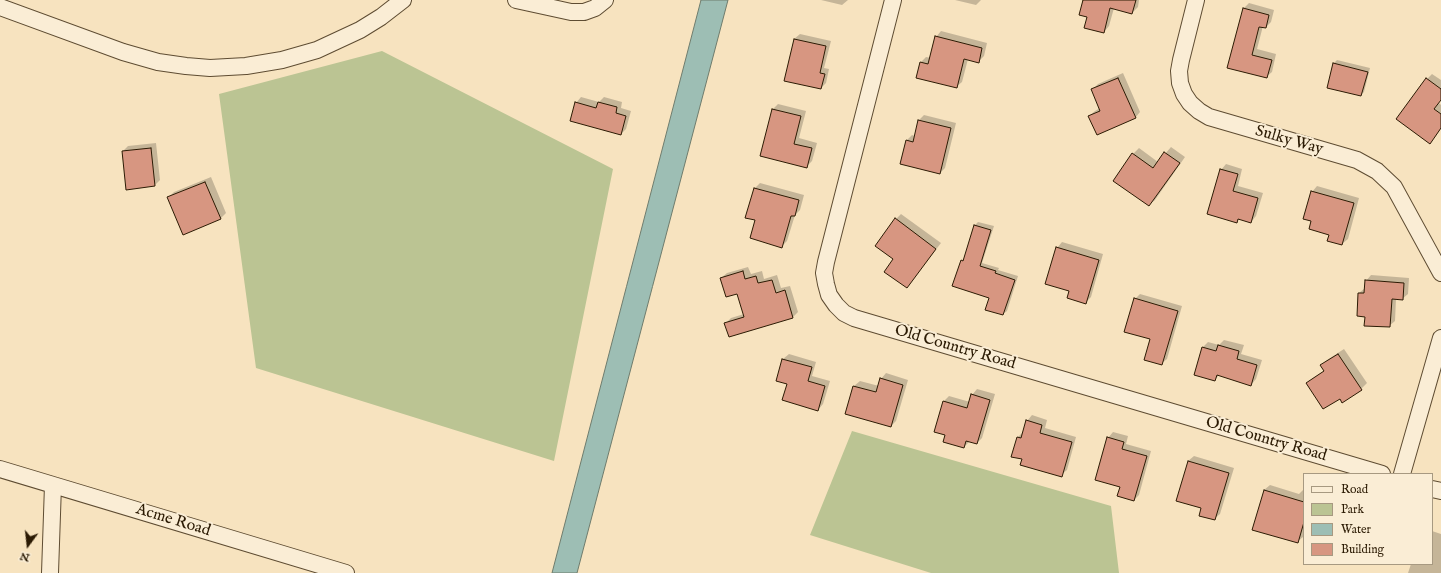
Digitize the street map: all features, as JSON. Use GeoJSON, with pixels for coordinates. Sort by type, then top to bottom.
{"type":"FeatureCollection","features":[{"type":"Feature","properties":{"kind":"street"},"geometry":{"type":"LineString","coordinates":[[0,7],[123,52],[158,62],[210,68],[246,66],[282,60],[317,50],[360,30],[381,17],[403,0]]}},
{"type":"Feature","properties":{"kind":"street"},"geometry":{"type":"LineString","coordinates":[[516,0],[571,12],[584,12],[595,8],[605,0]]}},
{"type":"Feature","properties":{"kind":"street","name":"Old Country Road"},"geometry":{"type":"LineString","coordinates":[[893,0],[824,273],[829,295],[844,313],[854,318],[1379,473]]}},
{"type":"Feature","properties":{"kind":"street","name":"Sulky Way"},"geometry":{"type":"LineString","coordinates":[[1196,0],[1179,71],[1180,83],[1184,94],[1190,103],[1209,117],[1357,160],[1377,171],[1394,187],[1441,273]]}},
{"type":"Feature","properties":{"kind":"street"},"geometry":{"type":"LineString","coordinates":[[1402,473],[1441,338]]}},
{"type":"Feature","properties":{"kind":"street","name":"Acme Road"},"geometry":{"type":"LineString","coordinates":[[0,469],[346,573]]}},
{"type":"Feature","properties":{"kind":"street"},"geometry":{"type":"LineString","coordinates":[[50,573],[53,485]]}},
{"type":"Feature","properties":{"kind":"green space"},"geometry":{"type":"Polygon","coordinates":[[[382,51],[613,169],[554,461],[256,368],[219,94],[382,51]]]}},
{"type":"Feature","properties":{"kind":"green space"},"geometry":{"type":"Polygon","coordinates":[[[852,431],[1111,506],[1119,573],[931,573],[810,535],[852,431]]]}},
{"type":"Feature","properties":{"kind":"water"},"geometry":{"type":"Polygon","coordinates":[[[701,0],[728,0],[577,573],[552,573],[701,0]]]}},
{"type":"Feature","properties":{"kind":"building"},"geometry":{"type":"Polygon","coordinates":[[[1083,0],[1136,0],[1132,14],[1110,8],[1104,33],[1084,28],[1087,17],[1079,15],[1083,0]]]}},
{"type":"Feature","properties":{"kind":"building"},"geometry":{"type":"Polygon","coordinates":[[[1243,8],[1269,15],[1266,28],[1259,27],[1252,55],[1272,60],[1267,78],[1227,68],[1243,8]]]}},
{"type":"Feature","properties":{"kind":"building"},"geometry":{"type":"Polygon","coordinates":[[[935,36],[982,48],[979,63],[964,59],[957,88],[916,78],[920,62],[928,64],[935,36]]]}},
{"type":"Feature","properties":{"kind":"building"},"geometry":{"type":"Polygon","coordinates":[[[794,39],[826,46],[820,73],[825,74],[821,89],[784,81],[794,39]]]}},
{"type":"Feature","properties":{"kind":"building"},"geometry":{"type":"Polygon","coordinates":[[[1333,63],[1368,72],[1361,96],[1327,88],[1333,63]]]}},
{"type":"Feature","properties":{"kind":"building"},"geometry":{"type":"Polygon","coordinates":[[[1118,78],[1136,118],[1097,135],[1088,116],[1100,111],[1091,89],[1118,78]]]}},
{"type":"Feature","properties":{"kind":"building"},"geometry":{"type":"Polygon","coordinates":[[[1426,78],[1441,89],[1441,100],[1434,109],[1441,114],[1441,128],[1430,144],[1396,119],[1426,78]]]}},
{"type":"Feature","properties":{"kind":"building"},"geometry":{"type":"Polygon","coordinates":[[[575,102],[596,108],[598,102],[617,107],[616,113],[626,116],[621,135],[570,121],[575,102]]]}},
{"type":"Feature","properties":{"kind":"building"},"geometry":{"type":"Polygon","coordinates":[[[772,109],[801,116],[794,144],[812,148],[807,168],[760,156],[772,109]]]}},
{"type":"Feature","properties":{"kind":"building"},"geometry":{"type":"Polygon","coordinates":[[[918,120],[951,128],[940,174],[900,164],[906,140],[913,142],[918,120]]]}},
{"type":"Feature","properties":{"kind":"building"},"geometry":{"type":"Polygon","coordinates":[[[151,148],[155,186],[126,190],[122,151],[151,148]]]}},
{"type":"Feature","properties":{"kind":"building"},"geometry":{"type":"Polygon","coordinates":[[[1164,152],[1180,163],[1149,206],[1113,181],[1132,153],[1153,168],[1164,152]]]}},
{"type":"Feature","properties":{"kind":"building"},"geometry":{"type":"Polygon","coordinates":[[[1220,169],[1238,174],[1233,191],[1258,198],[1251,223],[1238,219],[1237,223],[1207,214],[1220,169]]]}},
{"type":"Feature","properties":{"kind":"building"},"geometry":{"type":"Polygon","coordinates":[[[205,182],[221,219],[183,235],[167,197],[205,182]]]}},
{"type":"Feature","properties":{"kind":"building"},"geometry":{"type":"Polygon","coordinates":[[[754,188],[799,200],[795,216],[791,216],[782,248],[750,238],[755,220],[745,218],[754,188]]]}},
{"type":"Feature","properties":{"kind":"building"},"geometry":{"type":"Polygon","coordinates":[[[1311,191],[1354,203],[1342,245],[1327,241],[1329,235],[1309,229],[1311,221],[1303,219],[1311,191]]]}},
{"type":"Feature","properties":{"kind":"building"},"geometry":{"type":"Polygon","coordinates":[[[895,218],[936,249],[907,288],[884,272],[893,259],[875,246],[895,218]]]}},
{"type":"Feature","properties":{"kind":"building"},"geometry":{"type":"Polygon","coordinates":[[[974,225],[991,230],[980,266],[996,271],[995,273],[1015,280],[1003,315],[985,310],[989,298],[952,286],[961,260],[963,261],[974,225]]]}},
{"type":"Feature","properties":{"kind":"building"},"geometry":{"type":"Polygon","coordinates":[[[1056,247],[1099,260],[1086,304],[1067,298],[1069,291],[1045,284],[1056,247]]]}},
{"type":"Feature","properties":{"kind":"building"},"geometry":{"type":"Polygon","coordinates":[[[743,271],[745,279],[756,276],[758,283],[772,280],[776,293],[785,290],[793,318],[729,337],[724,323],[744,317],[737,294],[726,297],[720,278],[743,271]]]}},
{"type":"Feature","properties":{"kind":"building"},"geometry":{"type":"Polygon","coordinates":[[[1365,280],[1404,283],[1403,300],[1392,299],[1390,327],[1364,326],[1365,317],[1357,316],[1358,293],[1364,293],[1365,280]]]}},
{"type":"Feature","properties":{"kind":"building"},"geometry":{"type":"Polygon","coordinates":[[[1134,298],[1178,311],[1162,365],[1144,360],[1150,339],[1124,332],[1134,298]]]}},
{"type":"Feature","properties":{"kind":"building"},"geometry":{"type":"Polygon","coordinates":[[[1218,345],[1239,351],[1237,359],[1257,365],[1251,386],[1217,375],[1215,381],[1194,375],[1202,347],[1216,351],[1218,345]]]}},
{"type":"Feature","properties":{"kind":"building"},"geometry":{"type":"Polygon","coordinates":[[[1338,354],[1362,390],[1342,403],[1340,399],[1323,409],[1306,383],[1324,371],[1320,365],[1338,354]]]}},
{"type":"Feature","properties":{"kind":"building"},"geometry":{"type":"Polygon","coordinates":[[[782,359],[812,367],[808,381],[825,386],[818,411],[782,400],[787,384],[776,381],[782,359]]]}},
{"type":"Feature","properties":{"kind":"building"},"geometry":{"type":"Polygon","coordinates":[[[880,378],[903,385],[891,427],[845,414],[853,386],[876,392],[880,378]]]}},
{"type":"Feature","properties":{"kind":"building"},"geometry":{"type":"Polygon","coordinates":[[[971,394],[990,400],[977,444],[966,441],[964,448],[943,442],[945,435],[934,432],[943,401],[967,408],[971,394]]]}},
{"type":"Feature","properties":{"kind":"building"},"geometry":{"type":"Polygon","coordinates":[[[1026,420],[1042,425],[1040,433],[1072,442],[1062,477],[1020,465],[1022,459],[1011,457],[1017,437],[1021,438],[1026,420]]]}},
{"type":"Feature","properties":{"kind":"building"},"geometry":{"type":"Polygon","coordinates":[[[1107,437],[1124,442],[1122,449],[1147,456],[1134,501],[1117,496],[1120,487],[1095,480],[1107,437]]]}},
{"type":"Feature","properties":{"kind":"building"},"geometry":{"type":"Polygon","coordinates":[[[1188,461],[1229,473],[1215,520],[1199,516],[1201,508],[1176,501],[1188,461]]]}},
{"type":"Feature","properties":{"kind":"building"},"geometry":{"type":"Polygon","coordinates":[[[1264,490],[1303,502],[1303,526],[1298,543],[1252,530],[1264,490]]]}}]}
